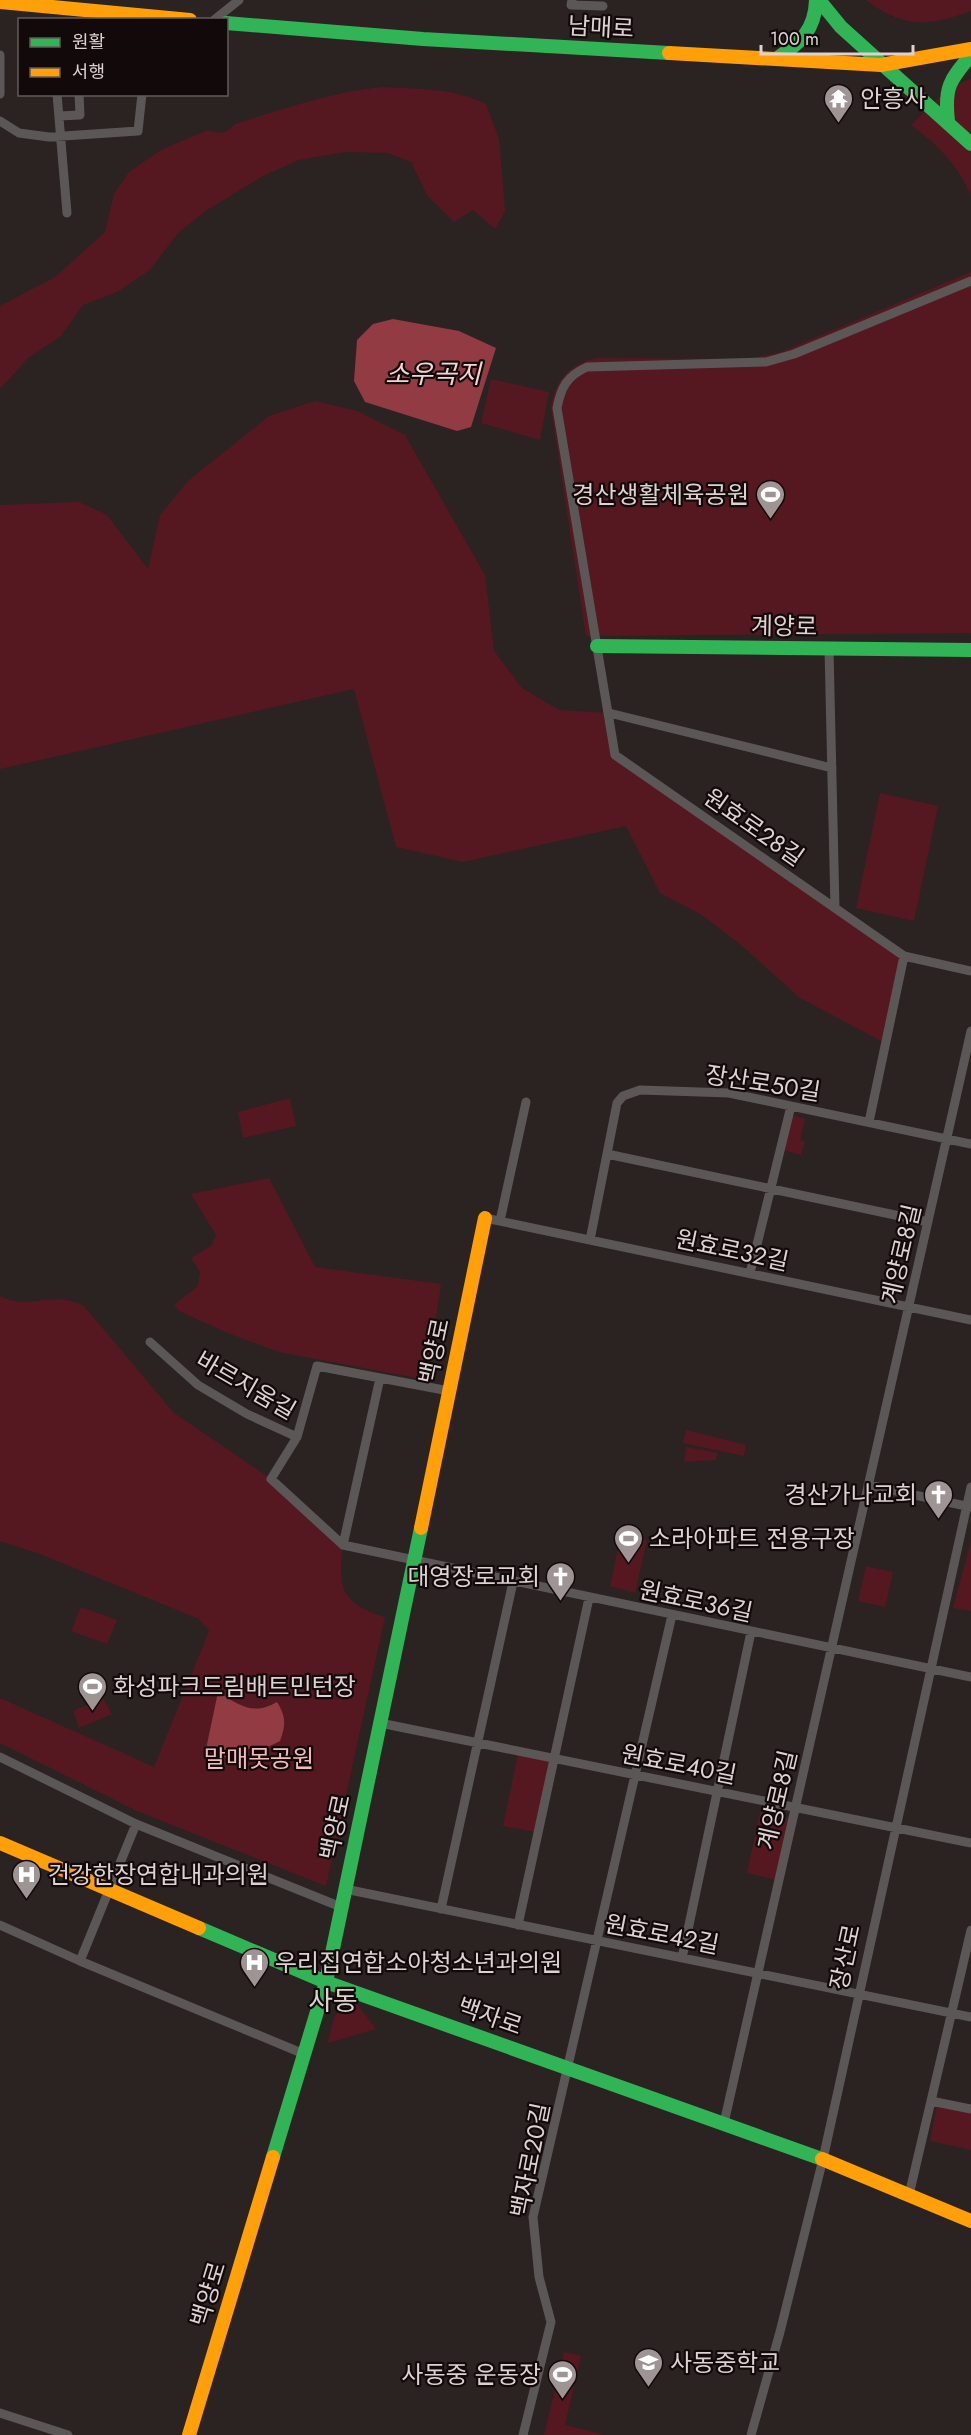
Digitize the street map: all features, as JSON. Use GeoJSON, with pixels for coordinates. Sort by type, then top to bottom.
{"type":"FeatureCollection","features":[{"type":"Feature","properties":{"kind":"street"},"geometry":{"type":"LineString","coordinates":[[216,18],[239,0]]}},
{"type":"Feature","properties":{"kind":"street"},"geometry":{"type":"LineString","coordinates":[[572,0],[571,6],[603,6]]}},
{"type":"Feature","properties":{"kind":"street"},"geometry":{"type":"LineString","coordinates":[[776,59],[808,37],[817,16],[818,0]]}},
{"type":"Feature","properties":{"kind":"street"},"geometry":{"type":"LineString","coordinates":[[818,0],[830,16],[881,65],[948,121],[971,144]]}},
{"type":"Feature","properties":{"kind":"street"},"geometry":{"type":"LineString","coordinates":[[0,2],[149,18]]}},
{"type":"Feature","properties":{"kind":"street","name":"남매로"},"geometry":{"type":"LineString","coordinates":[[228,22],[423,39],[881,65],[937,57],[971,49]]}},
{"type":"Feature","properties":{"kind":"street"},"geometry":{"type":"LineString","coordinates":[[0,55],[0,94]]}},
{"type":"Feature","properties":{"kind":"street"},"geometry":{"type":"LineString","coordinates":[[948,121],[946,99],[948,81],[971,55]]}},
{"type":"Feature","properties":{"kind":"street"},"geometry":{"type":"LineString","coordinates":[[57,96],[67,213]]}},
{"type":"Feature","properties":{"kind":"street"},"geometry":{"type":"LineString","coordinates":[[59,117],[80,115],[79,96]]}},
{"type":"Feature","properties":{"kind":"street"},"geometry":{"type":"LineString","coordinates":[[0,121],[19,134],[61,137],[138,131],[142,96]]}},
{"type":"Feature","properties":{"kind":"street","name":"원효로28길"},"geometry":{"type":"LineString","coordinates":[[971,281],[778,358],[740,364],[597,365],[578,371],[570,377],[560,395],[559,426],[615,755],[904,956],[971,971]]}},
{"type":"Feature","properties":{"kind":"street","name":"계양로"},"geometry":{"type":"LineString","coordinates":[[597,646],[971,650]]}},
{"type":"Feature","properties":{"kind":"street"},"geometry":{"type":"LineString","coordinates":[[829,649],[835,908]]}},
{"type":"Feature","properties":{"kind":"street"},"geometry":{"type":"LineString","coordinates":[[609,712],[832,768]]}},
{"type":"Feature","properties":{"kind":"street"},"geometry":{"type":"LineString","coordinates":[[869,1122],[904,956]]}},
{"type":"Feature","properties":{"kind":"street","name":"계양로8길"},"geometry":{"type":"LineString","coordinates":[[724,2123],[971,1031]]}},
{"type":"Feature","properties":{"kind":"street","name":"장산로50길"},"geometry":{"type":"LineString","coordinates":[[590,1240],[617,1103],[630,1092],[640,1090],[729,1093],[971,1144]]}},
{"type":"Feature","properties":{"kind":"street"},"geometry":{"type":"LineString","coordinates":[[500,1221],[526,1102]]}},
{"type":"Feature","properties":{"kind":"street"},"geometry":{"type":"LineString","coordinates":[[750,1273],[791,1106]]}},
{"type":"Feature","properties":{"kind":"street"},"geometry":{"type":"LineString","coordinates":[[607,1154],[928,1222]]}},
{"type":"Feature","properties":{"kind":"street","name":"원효로32길"},"geometry":{"type":"LineString","coordinates":[[485,1218],[971,1320]]}},
{"type":"Feature","properties":{"kind":"street","name":"백양로"},"geometry":{"type":"LineString","coordinates":[[189,2435],[326,1982],[485,1218]]}},
{"type":"Feature","properties":{"kind":"street","name":"바르지움길"},"geometry":{"type":"LineString","coordinates":[[150,1342],[198,1385],[247,1414],[297,1437]]}},
{"type":"Feature","properties":{"kind":"street"},"geometry":{"type":"LineString","coordinates":[[343,1545],[271,1479],[297,1437],[317,1366],[449,1391]]}},
{"type":"Feature","properties":{"kind":"street"},"geometry":{"type":"LineString","coordinates":[[343,1545],[380,1378]]}},
{"type":"Feature","properties":{"kind":"street"},"geometry":{"type":"LineString","coordinates":[[868,1485],[969,1507]]}},
{"type":"Feature","properties":{"kind":"street","name":"장산로"},"geometry":{"type":"LineString","coordinates":[[751,2435],[780,2332],[823,2159],[969,1507],[971,1487]]}},
{"type":"Feature","properties":{"kind":"street","name":"원효로36길"},"geometry":{"type":"LineString","coordinates":[[343,1545],[971,1677]]}},
{"type":"Feature","properties":{"kind":"street"},"geometry":{"type":"LineString","coordinates":[[441,1909],[513,1582]]}},
{"type":"Feature","properties":{"kind":"street"},"geometry":{"type":"LineString","coordinates":[[518,1925],[588,1598]]}},
{"type":"Feature","properties":{"kind":"street","name":"백자로20길"},"geometry":{"type":"LineString","coordinates":[[523,2435],[551,2322],[539,2277],[533,2217],[672,1615]]}},
{"type":"Feature","properties":{"kind":"street"},"geometry":{"type":"LineString","coordinates":[[682,1958],[751,1632]]}},
{"type":"Feature","properties":{"kind":"street","name":"원효로40길"},"geometry":{"type":"LineString","coordinates":[[380,1723],[971,1843]]}},
{"type":"Feature","properties":{"kind":"street"},"geometry":{"type":"LineString","coordinates":[[0,1757],[136,1824],[341,1907]]}},
{"type":"Feature","properties":{"kind":"street"},"geometry":{"type":"LineString","coordinates":[[80,1961],[136,1824]]}},
{"type":"Feature","properties":{"kind":"street","name":"백자로"},"geometry":{"type":"LineString","coordinates":[[0,1842],[326,1982],[823,2159],[971,2221]]}},
{"type":"Feature","properties":{"kind":"street","name":"원효로42길"},"geometry":{"type":"LineString","coordinates":[[345,1889],[971,2016]]}},
{"type":"Feature","properties":{"kind":"street"},"geometry":{"type":"LineString","coordinates":[[0,1925],[80,1961],[304,2054]]}},
{"type":"Feature","properties":{"kind":"street"},"geometry":{"type":"LineString","coordinates":[[909,2195],[971,1930]]}},
{"type":"Feature","properties":{"kind":"street"},"geometry":{"type":"LineString","coordinates":[[931,2101],[971,2109]]}},
{"type":"Feature","properties":{"kind":"street"},"geometry":{"type":"LineString","coordinates":[[0,2413],[68,2435]]}},
{"type":"Feature","properties":{"kind":"green space"},"geometry":{"type":"Polygon","coordinates":[[[866,0],[971,0],[971,11],[942,20],[916,22],[892,16],[866,0]]]}},
{"type":"Feature","properties":{"kind":"green space"},"geometry":{"type":"Polygon","coordinates":[[[971,79],[971,196],[954,165],[930,140],[911,125],[951,86],[971,79]]]}},
{"type":"Feature","properties":{"kind":"green space"},"geometry":{"type":"Polygon","coordinates":[[[382,87],[448,92],[486,104],[499,139],[505,211],[495,229],[473,210],[454,222],[427,195],[411,162],[388,153],[346,152],[299,160],[263,176],[207,210],[178,233],[150,270],[117,292],[83,305],[61,336],[28,358],[0,389],[0,306],[55,277],[105,232],[114,194],[129,172],[161,150],[208,130],[223,132],[235,124],[308,102],[363,89],[382,87]]]}},
{"type":"Feature","properties":{"kind":"green space","name":"경산생활체육공원"},"geometry":{"type":"Polygon","coordinates":[[[971,272],[971,633],[586,636],[551,408],[560,381],[571,369],[596,358],[748,359],[781,352],[971,272]]]}},
{"type":"Feature","properties":{"kind":"green space"},"geometry":{"type":"Polygon","coordinates":[[[491,379],[549,392],[540,440],[481,423],[491,379]]]}},
{"type":"Feature","properties":{"kind":"green space"},"geometry":{"type":"Polygon","coordinates":[[[315,401],[357,411],[405,435],[485,575],[494,651],[522,688],[559,710],[609,713],[615,755],[904,956],[885,1043],[800,998],[740,944],[702,915],[660,893],[626,826],[463,862],[396,847],[354,689],[0,769],[0,505],[79,502],[107,515],[148,569],[160,515],[188,481],[269,416],[315,401]]]}},
{"type":"Feature","properties":{"kind":"green space"},"geometry":{"type":"Polygon","coordinates":[[[880,793],[938,806],[914,921],[856,908],[880,793]]]}},
{"type":"Feature","properties":{"kind":"green space"},"geometry":{"type":"Polygon","coordinates":[[[290,1098],[296,1126],[243,1138],[238,1112],[290,1098]]]}},
{"type":"Feature","properties":{"kind":"green space"},"geometry":{"type":"Polygon","coordinates":[[[793,1115],[805,1119],[800,1140],[805,1142],[801,1155],[784,1150],[793,1115]]]}},
{"type":"Feature","properties":{"kind":"green space"},"geometry":{"type":"Polygon","coordinates":[[[269,1178],[315,1267],[441,1284],[428,1371],[417,1378],[279,1352],[230,1334],[179,1311],[174,1305],[198,1286],[200,1272],[191,1258],[211,1246],[216,1235],[191,1194],[269,1178]]]}},
{"type":"Feature","properties":{"kind":"green space","name":"말매못공원"},"geometry":{"type":"Polygon","coordinates":[[[0,1296],[20,1302],[62,1300],[84,1306],[174,1413],[271,1479],[343,1545],[341,1573],[346,1593],[359,1606],[385,1617],[326,1886],[137,1811],[0,1743],[0,1698],[154,1767],[209,1631],[199,1619],[40,1554],[0,1541],[0,1296]]]}},
{"type":"Feature","properties":{"kind":"green space"},"geometry":{"type":"Polygon","coordinates":[[[686,1430],[746,1445],[744,1456],[683,1443],[686,1430]]]}},
{"type":"Feature","properties":{"kind":"green space"},"geometry":{"type":"Polygon","coordinates":[[[686,1447],[718,1453],[716,1460],[684,1462],[686,1447]]]}},
{"type":"Feature","properties":{"kind":"green space","name":"소라아파트 전용구장"},"geometry":{"type":"Polygon","coordinates":[[[621,1535],[647,1540],[635,1593],[610,1586],[621,1535]]]}},
{"type":"Feature","properties":{"kind":"green space"},"geometry":{"type":"Polygon","coordinates":[[[971,1541],[971,1611],[953,1608],[971,1541]]]}},
{"type":"Feature","properties":{"kind":"green space"},"geometry":{"type":"Polygon","coordinates":[[[866,1566],[893,1572],[885,1607],[858,1601],[866,1566]]]}},
{"type":"Feature","properties":{"kind":"green space"},"geometry":{"type":"Polygon","coordinates":[[[81,1607],[117,1620],[107,1644],[71,1631],[81,1607]]]}},
{"type":"Feature","properties":{"kind":"green space","name":"화성파크드림배트민턴장"},"geometry":{"type":"Polygon","coordinates":[[[103,1698],[112,1714],[79,1728],[73,1711],[103,1698]]]}},
{"type":"Feature","properties":{"kind":"green space"},"geometry":{"type":"Polygon","coordinates":[[[518,1754],[551,1760],[537,1832],[503,1826],[518,1754]]]}},
{"type":"Feature","properties":{"kind":"green space"},"geometry":{"type":"Polygon","coordinates":[[[760,1812],[790,1818],[777,1880],[747,1873],[760,1812]]]}},
{"type":"Feature","properties":{"kind":"green space"},"geometry":{"type":"Polygon","coordinates":[[[357,2004],[376,2029],[328,2043],[338,2012],[357,2004]]]}},
{"type":"Feature","properties":{"kind":"green space"},"geometry":{"type":"Polygon","coordinates":[[[937,2105],[971,2113],[971,2150],[930,2141],[937,2105]]]}},
{"type":"Feature","properties":{"kind":"green space","name":"사동중 운동장"},"geometry":{"type":"Polygon","coordinates":[[[564,2352],[581,2356],[565,2425],[605,2435],[544,2435],[564,2352]]]}},
{"type":"Feature","properties":{"kind":"water","name":"소우곡지"},"geometry":{"type":"Polygon","coordinates":[[[393,319],[459,331],[496,348],[471,427],[457,431],[365,402],[354,381],[357,340],[373,324],[393,319]]]}},
{"type":"Feature","properties":{"kind":"water"},"geometry":{"type":"Polygon","coordinates":[[[218,1692],[246,1707],[261,1708],[277,1702],[284,1721],[280,1741],[262,1750],[236,1748],[229,1759],[206,1749],[218,1692]]]}},
{"type":"Feature","properties":{"kind":"traffic: fast"},"geometry":{"type":"LineString","coordinates":[[776,59],[805,35],[813,20],[816,0]]}},
{"type":"Feature","properties":{"kind":"traffic: fast"},"geometry":{"type":"LineString","coordinates":[[819,0],[841,27],[971,144]]}},
{"type":"Feature","properties":{"kind":"traffic: fast"},"geometry":{"type":"LineString","coordinates":[[228,23],[423,39],[669,53]]}},
{"type":"Feature","properties":{"kind":"traffic: fast"},"geometry":{"type":"LineString","coordinates":[[948,121],[947,100],[950,85],[971,55]]}},
{"type":"Feature","properties":{"kind":"traffic: fast"},"geometry":{"type":"LineString","coordinates":[[597,646],[971,650]]}},
{"type":"Feature","properties":{"kind":"traffic: fast"},"geometry":{"type":"LineString","coordinates":[[273,2157],[326,1982],[421,1528]]}},
{"type":"Feature","properties":{"kind":"traffic: fast"},"geometry":{"type":"LineString","coordinates":[[199,1928],[326,1982],[822,2159]]}},
{"type":"Feature","properties":{"kind":"traffic: slow"},"geometry":{"type":"LineString","coordinates":[[0,2],[169,18]]}},
{"type":"Feature","properties":{"kind":"traffic: slow"},"geometry":{"type":"LineString","coordinates":[[669,53],[881,65],[971,49]]}},
{"type":"Feature","properties":{"kind":"traffic: slow"},"geometry":{"type":"LineString","coordinates":[[421,1528],[485,1218]]}},
{"type":"Feature","properties":{"kind":"traffic: slow"},"geometry":{"type":"LineString","coordinates":[[0,1843],[199,1928]]}},
{"type":"Feature","properties":{"kind":"traffic: slow"},"geometry":{"type":"LineString","coordinates":[[189,2435],[273,2157]]}},
{"type":"Feature","properties":{"kind":"traffic: slow"},"geometry":{"type":"LineString","coordinates":[[822,2159],[971,2221]]}},
{"type":"Feature","properties":{"kind":"place","name":"안흥사"},"geometry":{"type":"Point","coordinates":[839,124]}},
{"type":"Feature","properties":{"kind":"place","name":"경산생활체육공원"},"geometry":{"type":"Point","coordinates":[770,520]}},
{"type":"Feature","properties":{"kind":"place","name":"경산가나교회"},"geometry":{"type":"Point","coordinates":[938,1520]}},
{"type":"Feature","properties":{"kind":"place","name":"소라아파트 전용구장"},"geometry":{"type":"Point","coordinates":[628,1564]}},
{"type":"Feature","properties":{"kind":"place","name":"대영장로교회"},"geometry":{"type":"Point","coordinates":[561,1602]}},
{"type":"Feature","properties":{"kind":"place","name":"화성파크드림배트민턴장"},"geometry":{"type":"Point","coordinates":[92,1712]}},
{"type":"Feature","properties":{"kind":"place","name":"건강한장연합내과의원"},"geometry":{"type":"Point","coordinates":[27,1900]}},
{"type":"Feature","properties":{"kind":"place","name":"우리집연합소아청소년과의원"},"geometry":{"type":"Point","coordinates":[254,1988]}},
{"type":"Feature","properties":{"kind":"place","name":"사동중학교"},"geometry":{"type":"Point","coordinates":[649,2388]}},
{"type":"Feature","properties":{"kind":"place","name":"사동중 운동장"},"geometry":{"type":"Point","coordinates":[562,2400]}},
{"type":"Feature","properties":{"kind":"district","name":"사동"},"geometry":{"type":"Point","coordinates":[333,2000]}}]}
